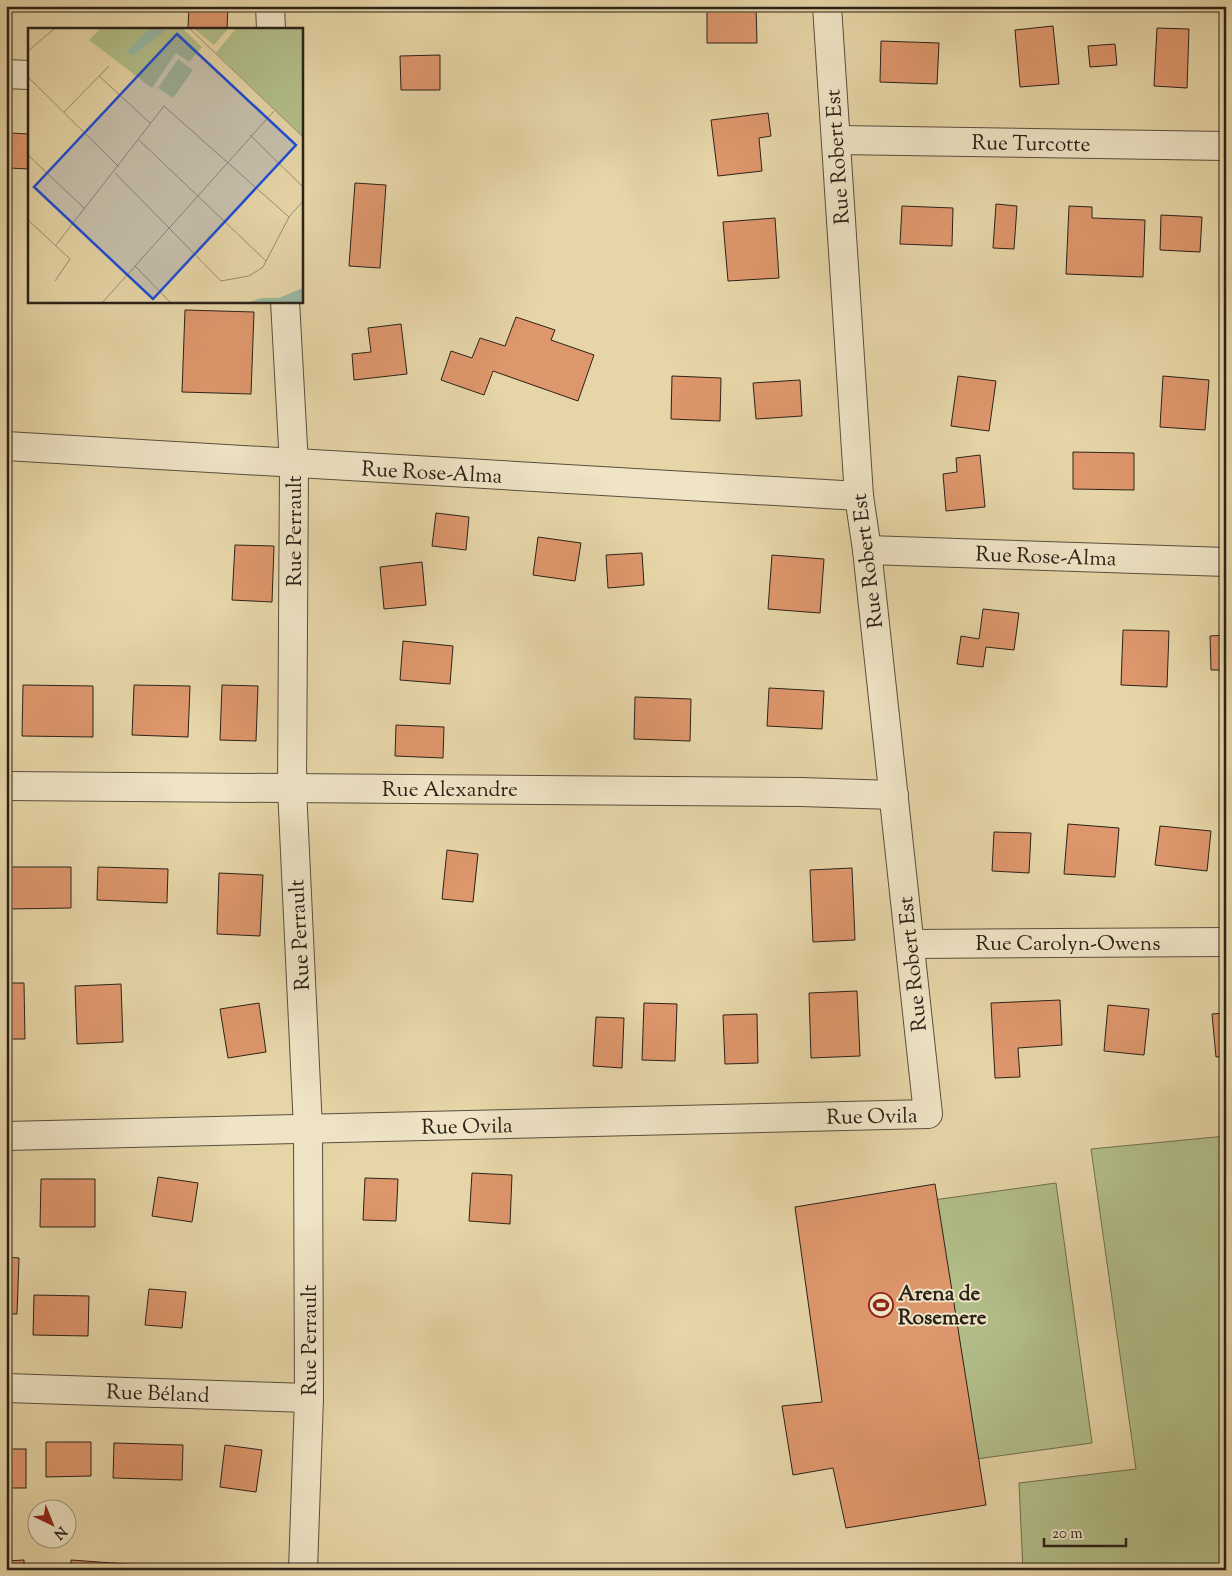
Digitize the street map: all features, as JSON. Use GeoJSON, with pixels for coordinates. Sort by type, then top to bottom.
{"type":"FeatureCollection","features":[{"type":"Feature","properties":{"kind":"street"},"geometry":{"type":"LineString","coordinates":[[270,6],[271,28]]}},
{"type":"Feature","properties":{"kind":"street","name":"Rue Robert Est"},"geometry":{"type":"LineString","coordinates":[[827,6],[859,496],[867,550],[928,1114]]}},
{"type":"Feature","properties":{"kind":"street"},"geometry":{"type":"LineString","coordinates":[[6,74],[28,75]]}},
{"type":"Feature","properties":{"kind":"street","name":"Rue Turcotte"},"geometry":{"type":"LineString","coordinates":[[836,140],[1226,146]]}},
{"type":"Feature","properties":{"kind":"street","name":"Rue Perrault"},"geometry":{"type":"LineString","coordinates":[[285,302],[294,465],[292,788],[308,1129],[309,1398],[304,1570]]}},
{"type":"Feature","properties":{"kind":"street","name":"Rue Rose-Alma"},"geometry":{"type":"LineString","coordinates":[[6,446],[294,465],[859,496]]}},
{"type":"Feature","properties":{"kind":"street","name":"Rue Rose-Alma"},"geometry":{"type":"LineString","coordinates":[[867,550],[1226,562]]}},
{"type":"Feature","properties":{"kind":"street","name":"Rue Alexandre"},"geometry":{"type":"LineString","coordinates":[[6,786],[791,792],[894,795]]}},
{"type":"Feature","properties":{"kind":"street","name":"Rue Carolyn-Owens"},"geometry":{"type":"LineString","coordinates":[[910,944],[1226,942]]}},
{"type":"Feature","properties":{"kind":"street","name":"Rue Ovila"},"geometry":{"type":"LineString","coordinates":[[6,1136],[928,1114]]}},
{"type":"Feature","properties":{"kind":"street","name":"Rue Béland"},"geometry":{"type":"LineString","coordinates":[[6,1388],[309,1398]]}},
{"type":"Feature","properties":{"kind":"green space"},"geometry":{"type":"Polygon","coordinates":[[[1226,1136],[1226,1570],[1023,1570],[1019,1483],[1136,1469],[1091,1149],[1226,1136]]]}},
{"type":"Feature","properties":{"kind":"green space"},"geometry":{"type":"Polygon","coordinates":[[[1056,1183],[1092,1443],[955,1462],[919,1202],[1056,1183]]]}},
{"type":"Feature","properties":{"kind":"building"},"geometry":{"type":"Polygon","coordinates":[[[6,6],[11,6],[11,24],[6,24],[6,6]]]}},
{"type":"Feature","properties":{"kind":"building"},"geometry":{"type":"Polygon","coordinates":[[[189,6],[228,6],[227,28],[188,28],[189,6]]]}},
{"type":"Feature","properties":{"kind":"building"},"geometry":{"type":"Polygon","coordinates":[[[707,6],[756,6],[757,43],[707,43],[707,6]]]}},
{"type":"Feature","properties":{"kind":"building"},"geometry":{"type":"Polygon","coordinates":[[[1053,26],[1059,84],[1020,87],[1015,30],[1053,26]]]}},
{"type":"Feature","properties":{"kind":"building"},"geometry":{"type":"Polygon","coordinates":[[[1157,28],[1189,29],[1187,88],[1154,86],[1157,28]]]}},
{"type":"Feature","properties":{"kind":"building"},"geometry":{"type":"Polygon","coordinates":[[[881,41],[939,43],[937,84],[880,82],[881,41]]]}},
{"type":"Feature","properties":{"kind":"building"},"geometry":{"type":"Polygon","coordinates":[[[1115,44],[1117,65],[1090,67],[1088,46],[1115,44]]]}},
{"type":"Feature","properties":{"kind":"building"},"geometry":{"type":"Polygon","coordinates":[[[440,55],[440,90],[401,90],[400,56],[440,55]]]}},
{"type":"Feature","properties":{"kind":"building"},"geometry":{"type":"Polygon","coordinates":[[[768,113],[771,136],[759,138],[762,171],[718,176],[711,120],[768,113]]]}},
{"type":"Feature","properties":{"kind":"building"},"geometry":{"type":"Polygon","coordinates":[[[10,133],[28,134],[28,169],[9,168],[10,133]]]}},
{"type":"Feature","properties":{"kind":"building"},"geometry":{"type":"Polygon","coordinates":[[[355,183],[386,185],[380,268],[349,266],[355,183]]]}},
{"type":"Feature","properties":{"kind":"building"},"geometry":{"type":"Polygon","coordinates":[[[996,204],[1017,206],[1014,249],[993,248],[996,204]]]}},
{"type":"Feature","properties":{"kind":"building"},"geometry":{"type":"Polygon","coordinates":[[[902,206],[953,208],[952,246],[900,244],[902,206]]]}},
{"type":"Feature","properties":{"kind":"building"},"geometry":{"type":"Polygon","coordinates":[[[1069,206],[1092,207],[1092,218],[1145,220],[1143,277],[1066,274],[1069,206]]]}},
{"type":"Feature","properties":{"kind":"building"},"geometry":{"type":"Polygon","coordinates":[[[1161,215],[1202,217],[1200,252],[1160,250],[1161,215]]]}},
{"type":"Feature","properties":{"kind":"building"},"geometry":{"type":"Polygon","coordinates":[[[775,218],[779,278],[728,281],[723,222],[775,218]]]}},
{"type":"Feature","properties":{"kind":"building"},"geometry":{"type":"Polygon","coordinates":[[[185,310],[254,312],[251,394],[182,392],[185,310]]]}},
{"type":"Feature","properties":{"kind":"building"},"geometry":{"type":"Polygon","coordinates":[[[516,317],[555,330],[551,340],[594,355],[578,401],[493,371],[484,395],[441,380],[451,351],[472,358],[480,338],[505,346],[516,317]]]}},
{"type":"Feature","properties":{"kind":"building"},"geometry":{"type":"Polygon","coordinates":[[[401,324],[407,374],[354,380],[352,354],[371,352],[368,328],[401,324]]]}},
{"type":"Feature","properties":{"kind":"building"},"geometry":{"type":"Polygon","coordinates":[[[672,376],[721,378],[720,421],[671,419],[672,376]]]}},
{"type":"Feature","properties":{"kind":"building"},"geometry":{"type":"Polygon","coordinates":[[[958,376],[996,381],[989,431],[951,426],[958,376]]]}},
{"type":"Feature","properties":{"kind":"building"},"geometry":{"type":"Polygon","coordinates":[[[1163,376],[1209,380],[1205,430],[1160,427],[1163,376]]]}},
{"type":"Feature","properties":{"kind":"building"},"geometry":{"type":"Polygon","coordinates":[[[800,380],[802,416],[756,419],[753,383],[800,380]]]}},
{"type":"Feature","properties":{"kind":"building"},"geometry":{"type":"Polygon","coordinates":[[[1073,452],[1134,453],[1134,490],[1073,489],[1073,452]]]}},
{"type":"Feature","properties":{"kind":"building"},"geometry":{"type":"Polygon","coordinates":[[[980,455],[985,507],[946,511],[943,474],[957,472],[956,458],[980,455]]]}},
{"type":"Feature","properties":{"kind":"building"},"geometry":{"type":"Polygon","coordinates":[[[436,513],[469,517],[466,550],[432,546],[436,513]]]}},
{"type":"Feature","properties":{"kind":"building"},"geometry":{"type":"Polygon","coordinates":[[[538,537],[581,543],[575,581],[533,575],[538,537]]]}},
{"type":"Feature","properties":{"kind":"building"},"geometry":{"type":"Polygon","coordinates":[[[235,545],[274,546],[272,602],[232,600],[235,545]]]}},
{"type":"Feature","properties":{"kind":"building"},"geometry":{"type":"Polygon","coordinates":[[[642,553],[644,585],[608,588],[606,555],[642,553]]]}},
{"type":"Feature","properties":{"kind":"building"},"geometry":{"type":"Polygon","coordinates":[[[772,555],[824,559],[820,613],[768,609],[772,555]]]}},
{"type":"Feature","properties":{"kind":"building"},"geometry":{"type":"Polygon","coordinates":[[[422,562],[426,605],[384,609],[380,567],[422,562]]]}},
{"type":"Feature","properties":{"kind":"building"},"geometry":{"type":"Polygon","coordinates":[[[983,609],[1019,613],[1014,650],[986,647],[983,667],[957,664],[961,636],[979,639],[983,609]]]}},
{"type":"Feature","properties":{"kind":"building"},"geometry":{"type":"Polygon","coordinates":[[[1123,630],[1169,631],[1167,687],[1121,685],[1123,630]]]}},
{"type":"Feature","properties":{"kind":"building"},"geometry":{"type":"Polygon","coordinates":[[[1226,635],[1226,670],[1211,670],[1210,636],[1226,635]]]}},
{"type":"Feature","properties":{"kind":"building"},"geometry":{"type":"Polygon","coordinates":[[[403,641],[453,646],[450,684],[400,680],[403,641]]]}},
{"type":"Feature","properties":{"kind":"building"},"geometry":{"type":"Polygon","coordinates":[[[23,685],[93,686],[93,737],[22,736],[23,685]]]}},
{"type":"Feature","properties":{"kind":"building"},"geometry":{"type":"Polygon","coordinates":[[[134,685],[190,686],[188,737],[132,735],[134,685]]]}},
{"type":"Feature","properties":{"kind":"building"},"geometry":{"type":"Polygon","coordinates":[[[222,685],[258,686],[256,741],[220,740],[222,685]]]}},
{"type":"Feature","properties":{"kind":"building"},"geometry":{"type":"Polygon","coordinates":[[[769,688],[824,691],[822,729],[767,726],[769,688]]]}},
{"type":"Feature","properties":{"kind":"building"},"geometry":{"type":"Polygon","coordinates":[[[635,697],[691,699],[690,741],[634,739],[635,697]]]}},
{"type":"Feature","properties":{"kind":"building"},"geometry":{"type":"Polygon","coordinates":[[[396,725],[444,727],[443,758],[395,756],[396,725]]]}},
{"type":"Feature","properties":{"kind":"building"},"geometry":{"type":"Polygon","coordinates":[[[1068,824],[1119,828],[1115,877],[1064,874],[1068,824]]]}},
{"type":"Feature","properties":{"kind":"building"},"geometry":{"type":"Polygon","coordinates":[[[1160,826],[1211,831],[1207,871],[1155,865],[1160,826]]]}},
{"type":"Feature","properties":{"kind":"building"},"geometry":{"type":"Polygon","coordinates":[[[994,832],[1031,833],[1029,873],[992,871],[994,832]]]}},
{"type":"Feature","properties":{"kind":"building"},"geometry":{"type":"Polygon","coordinates":[[[447,850],[478,854],[473,902],[442,899],[447,850]]]}},
{"type":"Feature","properties":{"kind":"building"},"geometry":{"type":"Polygon","coordinates":[[[6,867],[71,867],[71,908],[6,909],[6,867]]]}},
{"type":"Feature","properties":{"kind":"building"},"geometry":{"type":"Polygon","coordinates":[[[98,867],[168,869],[167,903],[97,900],[98,867]]]}},
{"type":"Feature","properties":{"kind":"building"},"geometry":{"type":"Polygon","coordinates":[[[852,868],[855,940],[813,942],[810,870],[852,868]]]}},
{"type":"Feature","properties":{"kind":"building"},"geometry":{"type":"Polygon","coordinates":[[[219,873],[263,875],[260,936],[217,934],[219,873]]]}},
{"type":"Feature","properties":{"kind":"building"},"geometry":{"type":"Polygon","coordinates":[[[6,983],[24,983],[25,1039],[6,1039],[6,983]]]}},
{"type":"Feature","properties":{"kind":"building"},"geometry":{"type":"Polygon","coordinates":[[[121,984],[123,1042],[77,1044],[75,986],[121,984]]]}},
{"type":"Feature","properties":{"kind":"building"},"geometry":{"type":"Polygon","coordinates":[[[857,991],[860,1056],[811,1058],[809,993],[857,991]]]}},
{"type":"Feature","properties":{"kind":"building"},"geometry":{"type":"Polygon","coordinates":[[[1060,1000],[1062,1045],[1018,1048],[1020,1077],[995,1078],[991,1003],[1060,1000]]]}},
{"type":"Feature","properties":{"kind":"building"},"geometry":{"type":"Polygon","coordinates":[[[259,1003],[266,1052],[228,1058],[220,1009],[259,1003]]]}},
{"type":"Feature","properties":{"kind":"building"},"geometry":{"type":"Polygon","coordinates":[[[644,1003],[677,1004],[675,1061],[642,1060],[644,1003]]]}},
{"type":"Feature","properties":{"kind":"building"},"geometry":{"type":"Polygon","coordinates":[[[1108,1005],[1149,1009],[1144,1055],[1104,1051],[1108,1005]]]}},
{"type":"Feature","properties":{"kind":"building"},"geometry":{"type":"Polygon","coordinates":[[[1226,1013],[1226,1056],[1216,1057],[1212,1014],[1226,1013]]]}},
{"type":"Feature","properties":{"kind":"building"},"geometry":{"type":"Polygon","coordinates":[[[757,1014],[758,1063],[725,1064],[723,1015],[757,1014]]]}},
{"type":"Feature","properties":{"kind":"building"},"geometry":{"type":"Polygon","coordinates":[[[596,1017],[624,1018],[622,1068],[593,1066],[596,1017]]]}},
{"type":"Feature","properties":{"kind":"building"},"geometry":{"type":"Polygon","coordinates":[[[472,1173],[512,1175],[510,1224],[469,1221],[472,1173]]]}},
{"type":"Feature","properties":{"kind":"building"},"geometry":{"type":"Polygon","coordinates":[[[158,1177],[198,1183],[192,1222],[152,1216],[158,1177]]]}},
{"type":"Feature","properties":{"kind":"building"},"geometry":{"type":"Polygon","coordinates":[[[365,1178],[398,1179],[396,1221],[363,1220],[365,1178]]]}},
{"type":"Feature","properties":{"kind":"building"},"geometry":{"type":"Polygon","coordinates":[[[41,1179],[95,1179],[95,1227],[40,1227],[41,1179]]]}},
{"type":"Feature","properties":{"kind":"building","name":"Arena de Rosemere"},"geometry":{"type":"Polygon","coordinates":[[[935,1184],[986,1505],[846,1528],[833,1468],[793,1475],[782,1406],[822,1402],[795,1207],[935,1184]]]}},
{"type":"Feature","properties":{"kind":"building"},"geometry":{"type":"Polygon","coordinates":[[[6,1257],[19,1258],[17,1314],[6,1314],[6,1257]]]}},
{"type":"Feature","properties":{"kind":"building"},"geometry":{"type":"Polygon","coordinates":[[[149,1289],[186,1292],[182,1328],[145,1325],[149,1289]]]}},
{"type":"Feature","properties":{"kind":"building"},"geometry":{"type":"Polygon","coordinates":[[[34,1295],[89,1296],[88,1336],[33,1335],[34,1295]]]}},
{"type":"Feature","properties":{"kind":"building"},"geometry":{"type":"Polygon","coordinates":[[[46,1442],[91,1442],[91,1476],[46,1477],[46,1442]]]}},
{"type":"Feature","properties":{"kind":"building"},"geometry":{"type":"Polygon","coordinates":[[[114,1443],[183,1445],[182,1480],[113,1478],[114,1443]]]}},
{"type":"Feature","properties":{"kind":"building"},"geometry":{"type":"Polygon","coordinates":[[[225,1445],[262,1450],[256,1492],[220,1487],[225,1445]]]}},
{"type":"Feature","properties":{"kind":"building"},"geometry":{"type":"Polygon","coordinates":[[[6,1449],[26,1449],[26,1488],[6,1488],[6,1449]]]}},
{"type":"Feature","properties":{"kind":"building"},"geometry":{"type":"Polygon","coordinates":[[[24,1560],[24,1570],[6,1570],[6,1561],[24,1560]]]}},
{"type":"Feature","properties":{"kind":"building"},"geometry":{"type":"Polygon","coordinates":[[[71,1560],[141,1565],[141,1570],[71,1570],[71,1560]]]}},
{"type":"Feature","properties":{"kind":"building"},"geometry":{"type":"Polygon","coordinates":[[[212,1566],[260,1567],[260,1570],[212,1570],[212,1566]]]}},
{"type":"Feature","properties":{"kind":"place","name":"Arena de Rosemere"},"geometry":{"type":"Point","coordinates":[881,1305]}}]}
